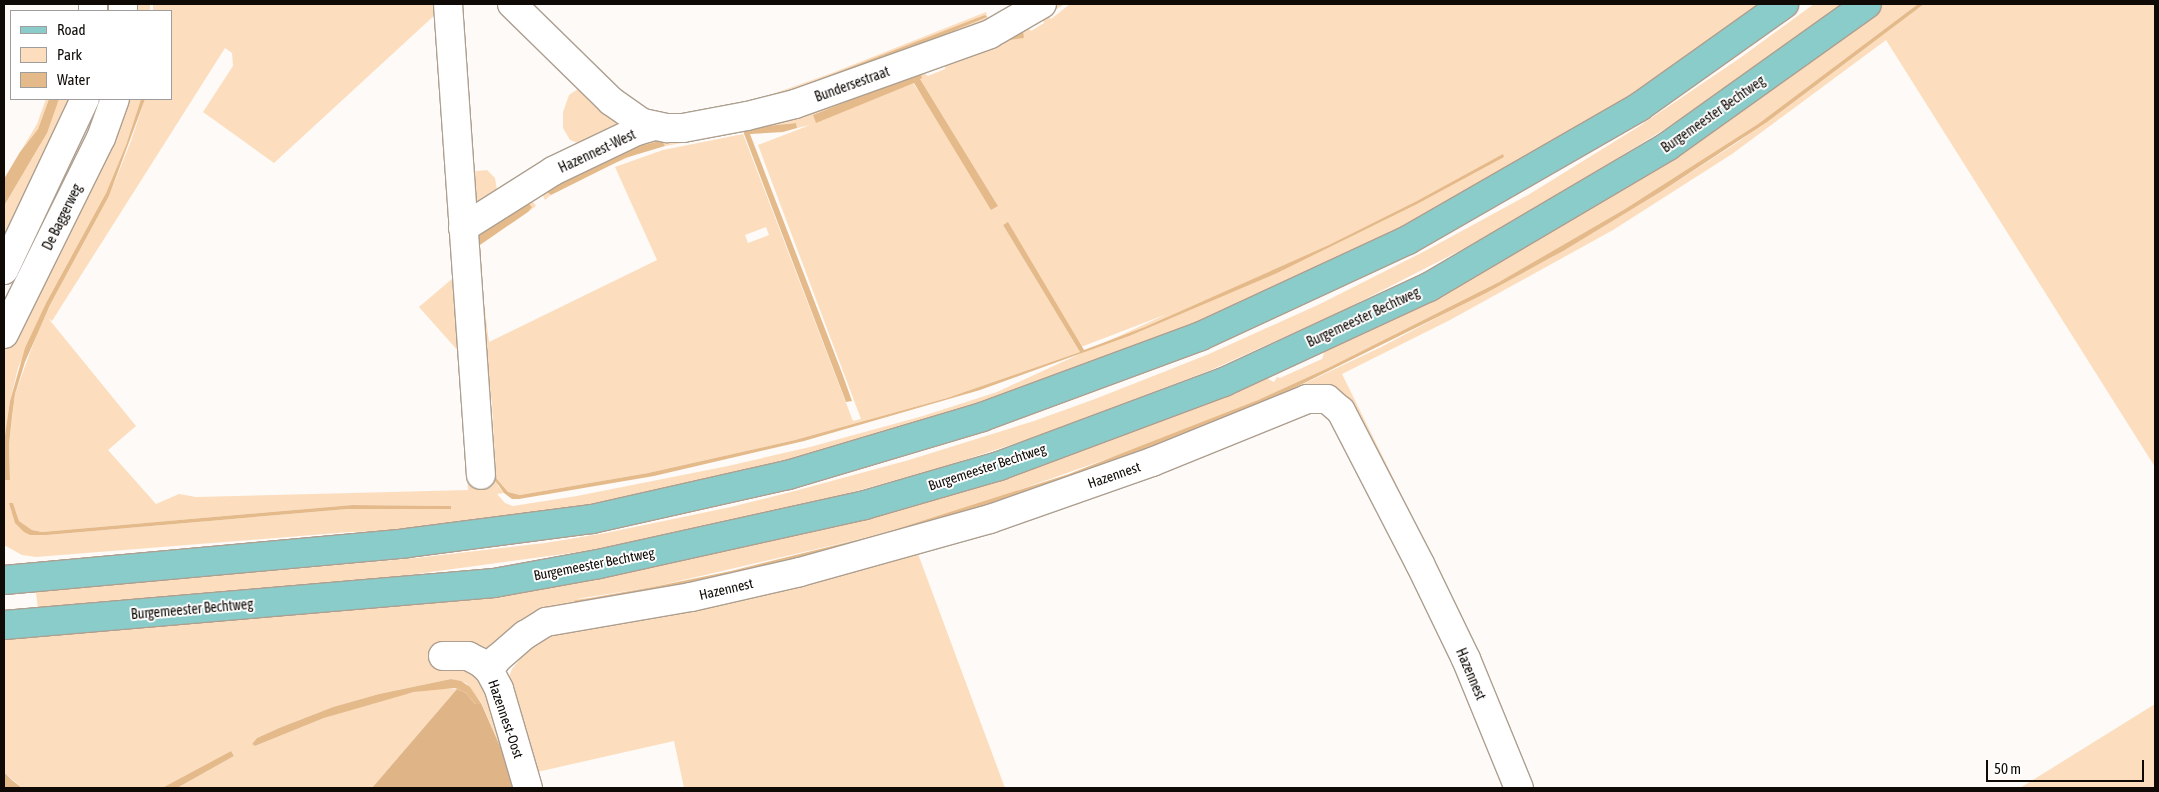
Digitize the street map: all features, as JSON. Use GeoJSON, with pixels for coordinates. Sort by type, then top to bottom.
{"type":"FeatureCollection","features":[{"type":"Feature","properties":{"kind":"main road"},"geometry":{"type":"LineString","coordinates":[[4,580],[407,543],[592,519],[788,475],[982,417],[1201,336],[1408,240],[1639,107],[1784,4]]}},
{"type":"Feature","properties":{"kind":"main road","name":"Burgemeester Bechtweg"},"geometry":{"type":"LineString","coordinates":[[4,625],[494,583],[598,564],[865,505],[999,466],[1224,382],[1429,287],[1668,146],[1867,4]]}},
{"type":"Feature","properties":{"kind":"street"},"geometry":{"type":"LineString","coordinates":[[448,4],[481,475]]}},
{"type":"Feature","properties":{"kind":"street","name":"Hazennest-West"},"geometry":{"type":"LineString","coordinates":[[512,4],[611,101],[651,127]]}},
{"type":"Feature","properties":{"kind":"street","name":"Bundersestraat"},"geometry":{"type":"LineString","coordinates":[[651,127],[683,128],[747,116],[795,104],[990,34],[1042,4]]}},
{"type":"Feature","properties":{"kind":"street"},"geometry":{"type":"LineString","coordinates":[[4,270],[85,100]]}},
{"type":"Feature","properties":{"kind":"street","name":"De Baggerweg"},"geometry":{"type":"LineString","coordinates":[[4,334],[101,138],[115,100]]}},
{"type":"Feature","properties":{"kind":"street","name":"Hazennest-West"},"geometry":{"type":"LineString","coordinates":[[463,228],[553,171],[636,131],[651,127]]}},
{"type":"Feature","properties":{"kind":"street","name":"Hazennest"},"geometry":{"type":"LineString","coordinates":[[489,670],[497,659],[518,641],[546,622],[691,597],[791,574],[981,522],[1152,462],[1307,399],[1327,399],[1341,411],[1420,564],[1466,659],[1519,788]]}},
{"type":"Feature","properties":{"kind":"street","name":"Hazennest-Oost"},"geometry":{"type":"LineString","coordinates":[[443,656],[468,656],[480,662],[489,670],[499,689],[528,788]]}},
{"type":"Feature","properties":{"kind":"green space"},"geometry":{"type":"Polygon","coordinates":[[[130,4],[150,4],[150,10],[130,10],[130,4]]]}},
{"type":"Feature","properties":{"kind":"green space"},"geometry":{"type":"Polygon","coordinates":[[[153,4],[436,4],[437,13],[274,163],[203,112],[233,66],[232,53],[225,48],[52,321],[48,318],[136,426],[108,450],[156,504],[179,494],[196,497],[468,490],[459,352],[419,307],[455,278],[469,238],[525,197],[536,206],[477,247],[489,342],[657,260],[615,167],[663,150],[743,134],[853,421],[861,419],[758,145],[810,125],[797,128],[796,123],[792,123],[680,138],[682,143],[665,146],[663,142],[548,193],[551,195],[545,200],[539,188],[629,142],[914,67],[928,76],[945,69],[946,54],[1028,28],[1031,31],[1044,23],[1043,19],[1049,4],[1065,4],[1048,14],[1051,19],[1070,4],[1777,4],[1574,140],[1237,316],[810,463],[469,529],[350,532],[36,557],[22,555],[4,545],[4,349],[122,100],[141,100],[126,145],[106,193],[46,303],[18,368],[10,401],[5,435],[6,480],[10,480],[9,445],[15,394],[36,336],[50,305],[109,196],[145,100],[172,100],[172,10],[153,10],[153,4]],[[920,73],[814,115],[816,122],[913,83],[998,206],[920,79],[920,73]],[[1008,223],[1003,225],[1080,352],[947,398],[795,440],[648,473],[520,495],[508,492],[496,478],[498,486],[504,493],[497,494],[505,503],[513,506],[577,496],[728,466],[810,447],[923,416],[997,392],[1167,314],[1081,347],[1008,223]],[[766,227],[745,235],[748,243],[769,235],[766,227]],[[478,297],[490,407],[493,465],[496,477],[492,404],[478,297]],[[13,503],[11,511],[30,535],[348,509],[451,509],[451,506],[352,505],[42,532],[32,530],[19,521],[13,503]]]}},
{"type":"Feature","properties":{"kind":"green space"},"geometry":{"type":"Polygon","coordinates":[[[1814,4],[1841,4],[1668,127],[1548,201],[1465,248],[1340,312],[1211,370],[1035,437],[946,466],[810,504],[671,535],[579,552],[365,581],[38,610],[36,592],[416,558],[545,543],[606,533],[731,507],[791,492],[909,460],[1034,421],[1209,354],[1320,304],[1425,251],[1528,195],[1638,127],[1740,58],[1814,4]]]}},
{"type":"Feature","properties":{"kind":"green space"},"geometry":{"type":"Polygon","coordinates":[[[1881,4],[1918,4],[1758,124],[1625,209],[1499,282],[1328,368],[1258,400],[1149,444],[988,501],[881,534],[653,587],[576,599],[617,597],[864,543],[1122,458],[1278,396],[1381,347],[1550,258],[1662,191],[1738,142],[1924,4],[2155,4],[2155,467],[1886,40],[1732,154],[1613,230],[1450,320],[1342,374],[1409,510],[1405,514],[1339,394],[1208,431],[911,535],[1005,788],[684,788],[674,741],[537,772],[508,679],[512,669],[526,652],[578,616],[482,651],[456,665],[482,678],[506,760],[481,702],[466,683],[451,679],[379,694],[333,707],[257,738],[252,744],[255,746],[324,718],[391,697],[435,688],[457,689],[372,788],[177,788],[234,756],[231,751],[162,788],[22,788],[4,772],[4,638],[605,573],[1271,374],[1268,379],[1274,382],[1277,377],[1280,378],[1322,359],[1326,346],[1866,16],[1881,4]]]}},
{"type":"Feature","properties":{"kind":"green space"},"geometry":{"type":"Polygon","coordinates":[[[986,12],[988,19],[803,93],[747,103],[832,73],[986,12]],[[986,15],[781,94],[793,93],[986,17],[986,15]]]}},
{"type":"Feature","properties":{"kind":"green space"},"geometry":{"type":"Polygon","coordinates":[[[578,89],[585,91],[630,123],[471,216],[468,172],[487,170],[495,178],[497,190],[578,143],[570,140],[563,128],[563,112],[569,95],[578,89]]]}},
{"type":"Feature","properties":{"kind":"green space"},"geometry":{"type":"Polygon","coordinates":[[[46,100],[49,100],[38,129],[21,151],[37,124],[46,100]]]}},
{"type":"Feature","properties":{"kind":"green space"},"geometry":{"type":"Polygon","coordinates":[[[59,100],[75,100],[4,241],[4,206],[40,145],[59,100]]]}},
{"type":"Feature","properties":{"kind":"green space"},"geometry":{"type":"Polygon","coordinates":[[[2155,704],[2155,788],[2020,788],[2155,704]]]}},
{"type":"Feature","properties":{"kind":"shaded area"},"geometry":{"type":"Polygon","coordinates":[[[457,689],[466,693],[475,704],[481,703],[506,760],[515,788],[372,788],[457,689]]]}},
{"type":"Feature","properties":{"kind":"water"},"geometry":{"type":"Polygon","coordinates":[[[1918,4],[1924,4],[1767,122],[1662,191],[1563,251],[1486,293],[1278,396],[1122,458],[1021,495],[864,543],[730,575],[659,589],[573,601],[731,571],[881,534],[1069,474],[1258,400],[1328,368],[1499,282],[1625,209],[1758,124],[1918,4]]]}},
{"type":"Feature","properties":{"kind":"water"},"geometry":{"type":"Polygon","coordinates":[[[985,15],[987,17],[934,39],[793,93],[781,94],[985,15]]]}},
{"type":"Feature","properties":{"kind":"water"},"geometry":{"type":"Polygon","coordinates":[[[1023,31],[1024,38],[943,49],[942,42],[1023,31]]]}},
{"type":"Feature","properties":{"kind":"water"},"geometry":{"type":"Polygon","coordinates":[[[920,72],[922,78],[920,79],[998,206],[991,210],[914,83],[816,123],[813,115],[920,72]]]}},
{"type":"Feature","properties":{"kind":"water"},"geometry":{"type":"Polygon","coordinates":[[[49,100],[59,100],[47,133],[4,206],[4,179],[20,152],[38,129],[49,100]]]}},
{"type":"Feature","properties":{"kind":"water"},"geometry":{"type":"Polygon","coordinates":[[[141,100],[145,100],[109,196],[50,305],[25,362],[15,394],[12,417],[9,445],[10,480],[5,480],[5,435],[10,401],[25,348],[46,303],[106,193],[126,145],[141,100]]]}},
{"type":"Feature","properties":{"kind":"water"},"geometry":{"type":"Polygon","coordinates":[[[796,123],[797,128],[783,132],[750,134],[852,401],[846,402],[743,131],[749,128],[796,123]]]}},
{"type":"Feature","properties":{"kind":"water"},"geometry":{"type":"Polygon","coordinates":[[[660,141],[665,146],[625,158],[551,195],[548,193],[548,188],[632,148],[660,141]]]}},
{"type":"Feature","properties":{"kind":"water"},"geometry":{"type":"Polygon","coordinates":[[[1503,154],[1504,157],[1417,204],[1275,274],[1129,336],[980,390],[804,441],[654,476],[519,499],[512,499],[504,493],[494,479],[490,407],[478,297],[482,306],[496,478],[508,492],[520,495],[648,473],[795,440],[947,398],[1080,352],[1003,225],[1008,222],[1084,350],[1145,327],[1329,245],[1417,201],[1503,154]]]}},
{"type":"Feature","properties":{"kind":"water"},"geometry":{"type":"Polygon","coordinates":[[[527,202],[532,207],[528,212],[477,247],[476,235],[527,202]]]}},
{"type":"Feature","properties":{"kind":"water"},"geometry":{"type":"Polygon","coordinates":[[[9,503],[13,503],[19,521],[32,530],[42,532],[352,505],[451,506],[451,509],[348,509],[30,535],[15,523],[9,503]]]}},
{"type":"Feature","properties":{"kind":"water"},"geometry":{"type":"Polygon","coordinates":[[[451,679],[461,681],[470,687],[481,703],[476,705],[466,693],[455,688],[414,692],[324,718],[255,746],[252,744],[257,738],[333,707],[379,694],[451,679]]]}},
{"type":"Feature","properties":{"kind":"water"},"geometry":{"type":"Polygon","coordinates":[[[231,751],[234,756],[177,788],[162,788],[231,751]]]}},
{"type":"Feature","properties":{"kind":"water"},"geometry":{"type":"Polygon","coordinates":[[[4,772],[13,781],[22,788],[5,788],[4,772]]]}}]}
